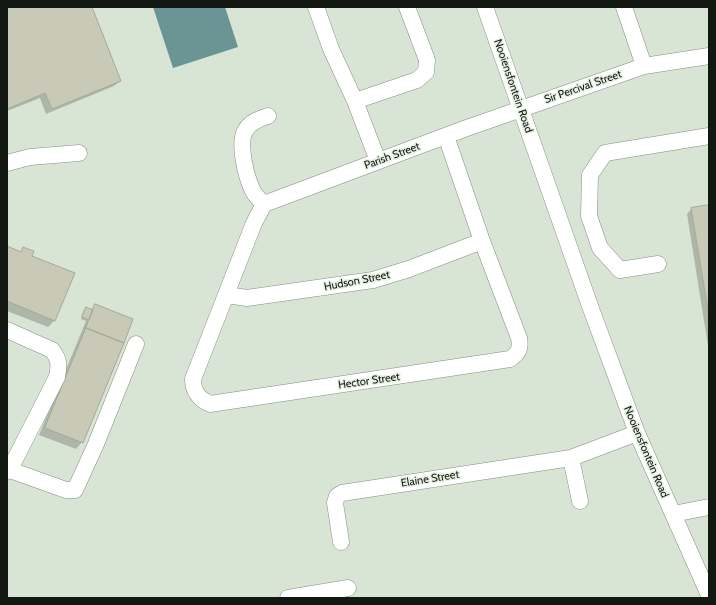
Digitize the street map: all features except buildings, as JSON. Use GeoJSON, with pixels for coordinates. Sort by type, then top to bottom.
{"type":"FeatureCollection","features":[{"type":"Feature","properties":{"kind":"street"},"geometry":{"type":"LineString","coordinates":[[316,7],[331,49],[355,101],[378,161]]}},
{"type":"Feature","properties":{"kind":"street"},"geometry":{"type":"LineString","coordinates":[[355,101],[417,80],[426,72],[427,60],[408,7]]}},
{"type":"Feature","properties":{"kind":"street","name":"Nooiensfontein Road"},"geometry":{"type":"LineString","coordinates":[[486,7],[541,165],[545,199],[554,228],[590,306],[637,434],[709,594]]}},
{"type":"Feature","properties":{"kind":"street"},"geometry":{"type":"LineString","coordinates":[[624,7],[644,66]]}},
{"type":"Feature","properties":{"kind":"street","name":"Sir Percival Street"},"geometry":{"type":"LineString","coordinates":[[521,109],[644,66],[704,56]]}},
{"type":"Feature","properties":{"kind":"street","name":"Parish Street"},"geometry":{"type":"LineString","coordinates":[[264,204],[521,109]]}},
{"type":"Feature","properties":{"kind":"street"},"geometry":{"type":"LineString","coordinates":[[264,204],[252,190],[242,144],[248,127],[253,122],[268,116]]}},
{"type":"Feature","properties":{"kind":"street","name":"Hector Street"},"geometry":{"type":"LineString","coordinates":[[264,204],[254,223],[193,379],[195,392],[200,398],[210,404],[502,361],[517,355],[520,344],[482,241],[446,136]]}},
{"type":"Feature","properties":{"kind":"street"},"geometry":{"type":"LineString","coordinates":[[658,264],[620,270],[600,248],[589,216],[590,175],[605,154],[709,136]]}},
{"type":"Feature","properties":{"kind":"street"},"geometry":{"type":"LineString","coordinates":[[7,163],[30,157],[79,153]]}},
{"type":"Feature","properties":{"kind":"street","name":"Hudson Street"},"geometry":{"type":"LineString","coordinates":[[227,295],[247,298],[373,280],[409,269],[482,241]]}},
{"type":"Feature","properties":{"kind":"street"},"geometry":{"type":"LineString","coordinates":[[7,330],[52,350],[57,356],[60,364],[57,377],[8,470],[66,490],[75,490],[96,444],[136,344]]}},
{"type":"Feature","properties":{"kind":"street","name":"Elaine Street"},"geometry":{"type":"LineString","coordinates":[[341,542],[335,503],[337,496],[342,493],[571,458],[637,434]]}},
{"type":"Feature","properties":{"kind":"street"},"geometry":{"type":"LineString","coordinates":[[571,458],[580,501]]}},
{"type":"Feature","properties":{"kind":"street"},"geometry":{"type":"LineString","coordinates":[[673,514],[709,507]]}},
{"type":"Feature","properties":{"kind":"street"},"geometry":{"type":"LineString","coordinates":[[288,598],[348,588]]}},
{"type":"Feature","properties":{"kind":"water"},"geometry":{"type":"Polygon","coordinates":[[[153,7],[225,7],[238,47],[173,68],[153,7]]]}}]}
